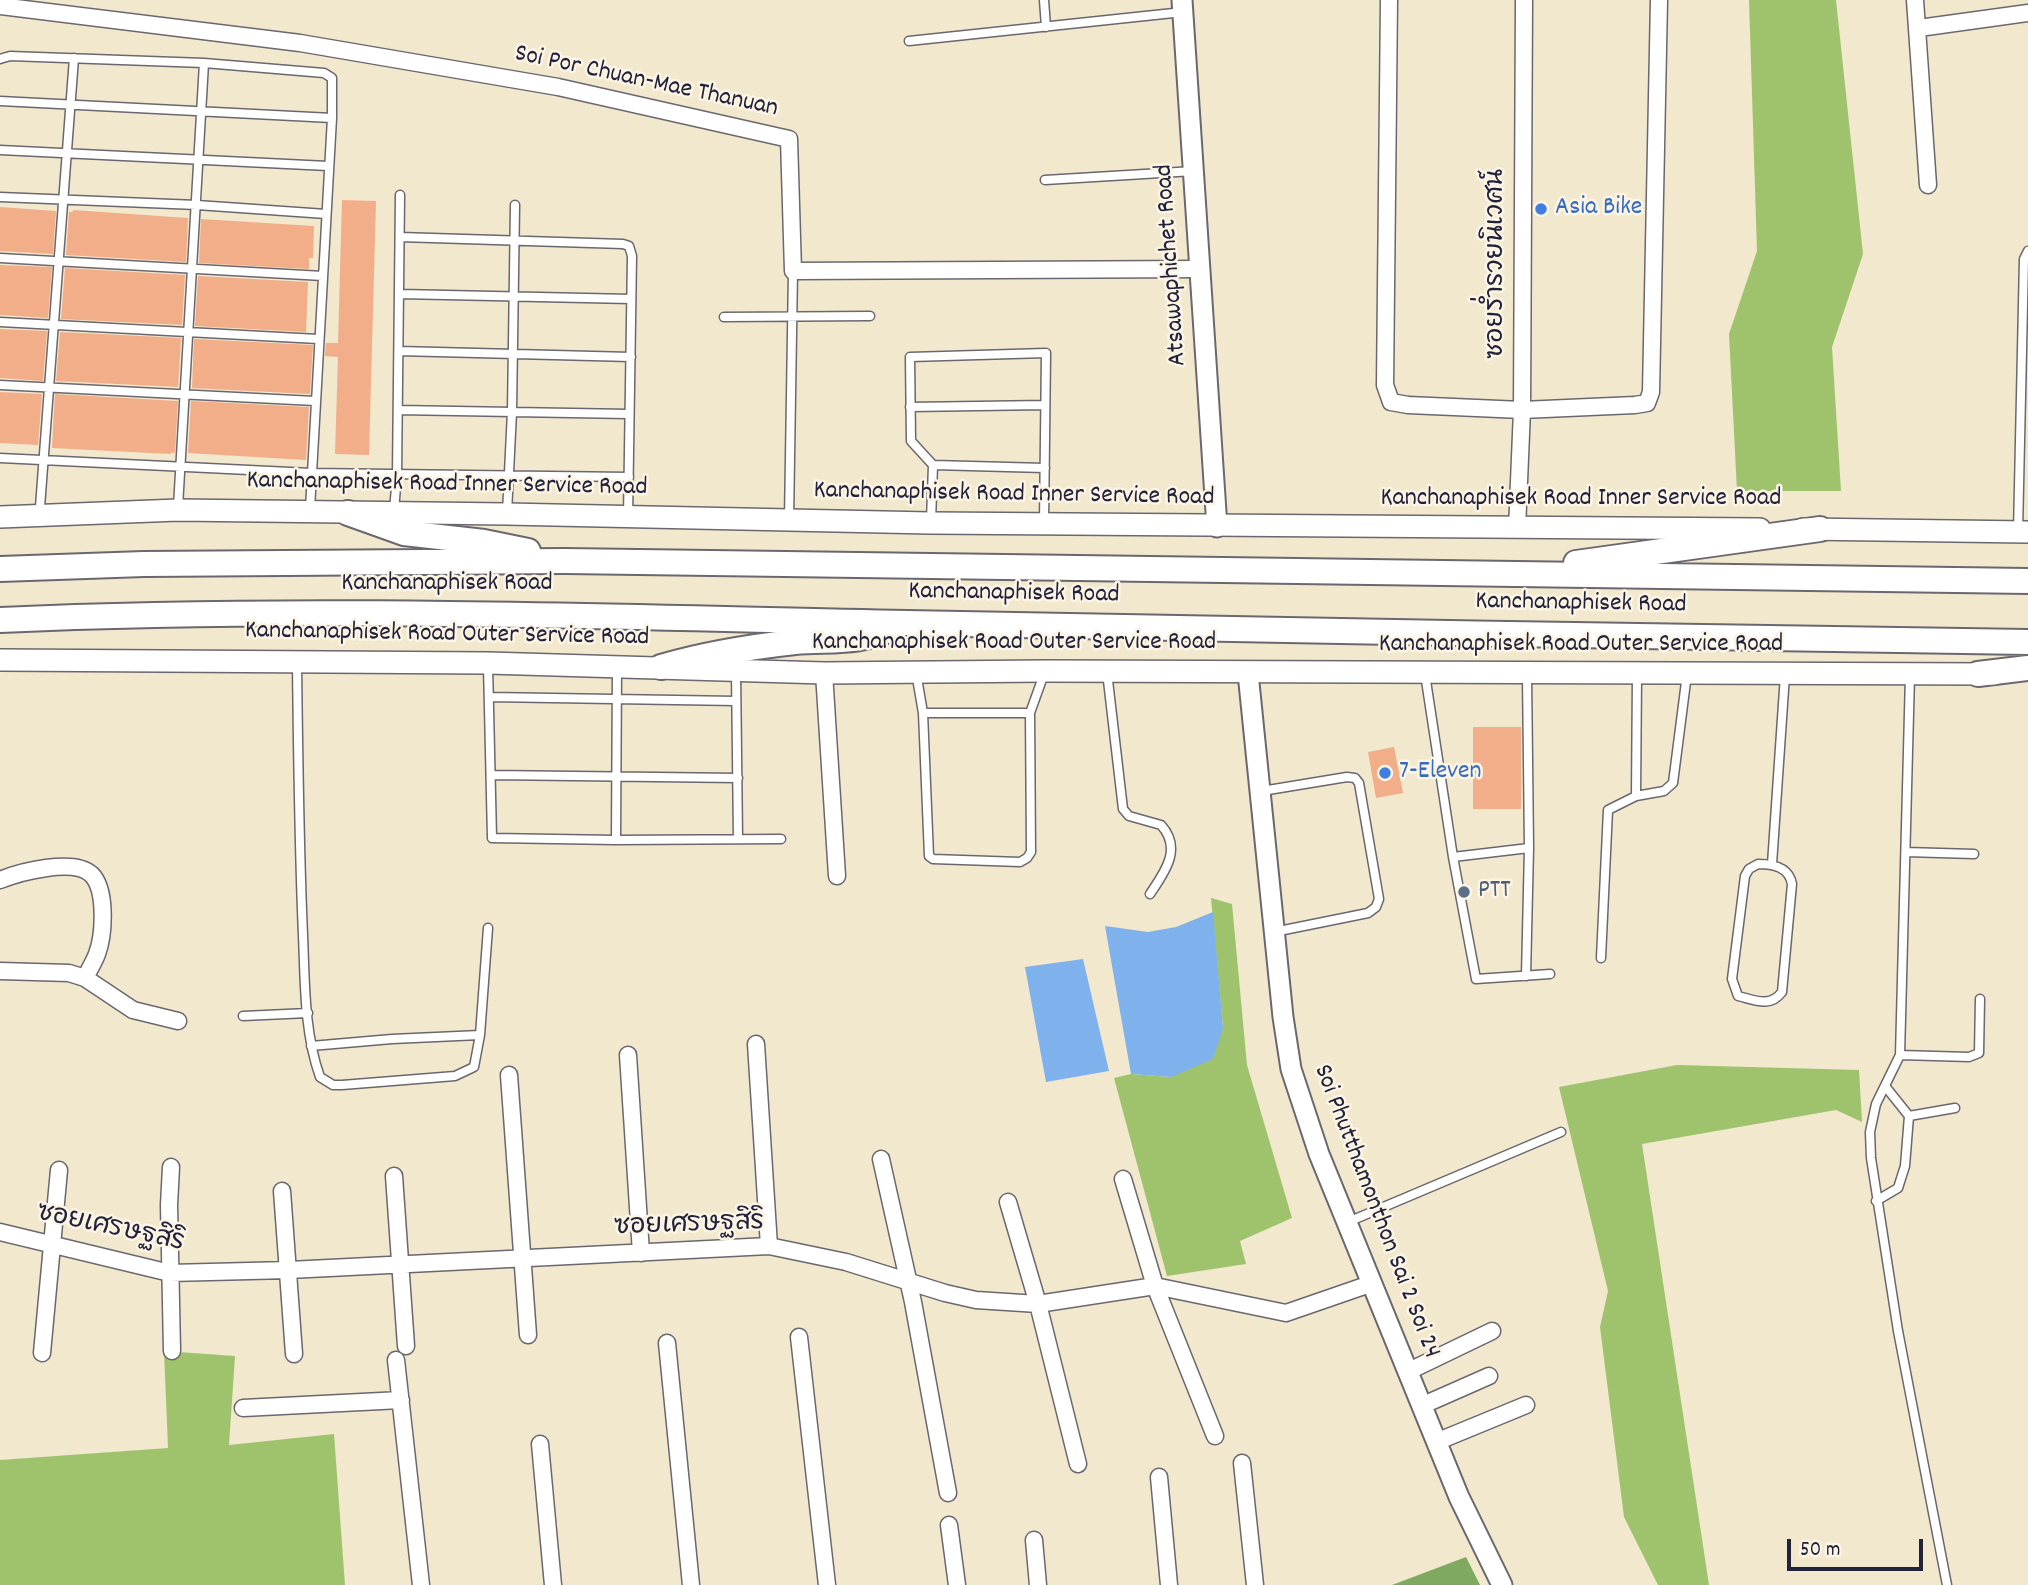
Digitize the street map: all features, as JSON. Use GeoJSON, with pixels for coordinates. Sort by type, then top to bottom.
{"type":"FeatureCollection","features":[{"type":"Feature","properties":{"kind":"highway"},"geometry":{"type":"LineString","coordinates":[[348,513],[404,533],[484,542],[565,561]]}},
{"type":"Feature","properties":{"kind":"highway"},"geometry":{"type":"LineString","coordinates":[[1496,573],[1820,529]]}},
{"type":"Feature","properties":{"kind":"highway","name":"Kanchanaphisek Road"},"geometry":{"type":"LineString","coordinates":[[0,569],[145,564],[565,561],[2028,581]]}},
{"type":"Feature","properties":{"kind":"highway","name":"Kanchanaphisek Road"},"geometry":{"type":"LineString","coordinates":[[0,621],[103,615],[470,613],[2028,642]]}},
{"type":"Feature","properties":{"kind":"highway"},"geometry":{"type":"LineString","coordinates":[[661,667],[697,656],[744,648],[799,642],[862,640],[906,623]]}},
{"type":"Feature","properties":{"kind":"highway"},"geometry":{"type":"LineString","coordinates":[[1978,674],[2028,668]]}},
{"type":"Feature","properties":{"kind":"main road"},"geometry":{"type":"LineString","coordinates":[[0,502],[68,513]]}},
{"type":"Feature","properties":{"kind":"main road","name":"Kanchanaphisek Road Inner Service Road"},"geometry":{"type":"LineString","coordinates":[[0,517],[178,510],[1217,527],[2023,532]]}},
{"type":"Feature","properties":{"kind":"main road","name":"Kanchanaphisek Road Outer Service Road"},"geometry":{"type":"LineString","coordinates":[[0,660],[488,663],[824,673],[1425,671],[2028,676]]}},
{"type":"Feature","properties":{"kind":"main road"},"geometry":{"type":"LineString","coordinates":[[0,671],[33,660]]}},
{"type":"Feature","properties":{"kind":"street"},"geometry":{"type":"LineString","coordinates":[[1389,0],[1385,385],[1391,402],[1522,410],[1635,405],[1647,403],[1651,392],[1659,0]]}},
{"type":"Feature","properties":{"kind":"street","name":"ซอยร่ำรวยนิเวศน์"},"geometry":{"type":"LineString","coordinates":[[1517,529],[1522,410],[1524,0]]}},
{"type":"Feature","properties":{"kind":"street"},"geometry":{"type":"LineString","coordinates":[[1916,0],[1928,185]]}},
{"type":"Feature","properties":{"kind":"street","name":"Soi Por Chuan-Mae Thanuan"},"geometry":{"type":"LineString","coordinates":[[0,6],[300,43],[531,82],[789,139],[793,271]]}},
{"type":"Feature","properties":{"kind":"street","name":"Atsawaphichet Road"},"geometry":{"type":"LineString","coordinates":[[1183,6],[1217,527]]}},
{"type":"Feature","properties":{"kind":"street"},"geometry":{"type":"LineString","coordinates":[[1919,28],[2028,13]]}},
{"type":"Feature","properties":{"kind":"street"},"geometry":{"type":"LineString","coordinates":[[793,271],[1200,269]]}},
{"type":"Feature","properties":{"kind":"street"},"geometry":{"type":"LineString","coordinates":[[824,673],[837,876]]}},
{"type":"Feature","properties":{"kind":"street","name":"Soi Phutthamonthon Sai 2 Soi 24"},"geometry":{"type":"LineString","coordinates":[[1248,673],[1283,1017],[1291,1069],[1319,1154],[1370,1284],[1459,1497],[1502,1585]]}},
{"type":"Feature","properties":{"kind":"street"},"geometry":{"type":"LineString","coordinates":[[0,880],[64,866],[91,874],[99,889],[103,910],[102,935],[97,955],[85,978]]}},
{"type":"Feature","properties":{"kind":"street"},"geometry":{"type":"LineString","coordinates":[[0,971],[69,973],[85,978],[133,1010],[178,1021]]}},
{"type":"Feature","properties":{"kind":"street"},"geometry":{"type":"LineString","coordinates":[[756,1044],[769,1247]]}},
{"type":"Feature","properties":{"kind":"street"},"geometry":{"type":"LineString","coordinates":[[628,1055],[642,1253]]}},
{"type":"Feature","properties":{"kind":"street"},"geometry":{"type":"LineString","coordinates":[[509,1075],[528,1335]]}},
{"type":"Feature","properties":{"kind":"street"},"geometry":{"type":"LineString","coordinates":[[881,1159],[908,1282],[948,1493]]}},
{"type":"Feature","properties":{"kind":"street"},"geometry":{"type":"LineString","coordinates":[[171,1167],[172,1351]]}},
{"type":"Feature","properties":{"kind":"street"},"geometry":{"type":"LineString","coordinates":[[43,1353],[59,1170]]}},
{"type":"Feature","properties":{"kind":"street"},"geometry":{"type":"LineString","coordinates":[[394,1176],[406,1346]]}},
{"type":"Feature","properties":{"kind":"street"},"geometry":{"type":"LineString","coordinates":[[1123,1179],[1155,1286],[1215,1436]]}},
{"type":"Feature","properties":{"kind":"street"},"geometry":{"type":"LineString","coordinates":[[282,1191],[294,1354]]}},
{"type":"Feature","properties":{"kind":"street"},"geometry":{"type":"LineString","coordinates":[[1008,1202],[1038,1304],[1078,1464]]}},
{"type":"Feature","properties":{"kind":"street","name":"ซอยเศรษฐสิริ"},"geometry":{"type":"LineString","coordinates":[[0,1232],[170,1273],[289,1270],[769,1247],[846,1262],[976,1300],[1038,1304],[1155,1286],[1286,1312],[1370,1284]]}},
{"type":"Feature","properties":{"kind":"street"},"geometry":{"type":"LineString","coordinates":[[1407,1372],[1492,1331]]}},
{"type":"Feature","properties":{"kind":"street"},"geometry":{"type":"LineString","coordinates":[[799,1337],[827,1585]]}},
{"type":"Feature","properties":{"kind":"street"},"geometry":{"type":"LineString","coordinates":[[667,1343],[691,1585]]}},
{"type":"Feature","properties":{"kind":"street"},"geometry":{"type":"LineString","coordinates":[[396,1360],[421,1585]]}},
{"type":"Feature","properties":{"kind":"street"},"geometry":{"type":"LineString","coordinates":[[1421,1406],[1489,1377]]}},
{"type":"Feature","properties":{"kind":"street"},"geometry":{"type":"LineString","coordinates":[[243,1408],[401,1400]]}},
{"type":"Feature","properties":{"kind":"street"},"geometry":{"type":"LineString","coordinates":[[1436,1442],[1526,1405]]}},
{"type":"Feature","properties":{"kind":"street"},"geometry":{"type":"LineString","coordinates":[[540,1444],[554,1585]]}},
{"type":"Feature","properties":{"kind":"street"},"geometry":{"type":"LineString","coordinates":[[1242,1463],[1255,1585]]}},
{"type":"Feature","properties":{"kind":"street"},"geometry":{"type":"LineString","coordinates":[[1159,1477],[1169,1585]]}},
{"type":"Feature","properties":{"kind":"street"},"geometry":{"type":"LineString","coordinates":[[949,1525],[957,1585]]}},
{"type":"Feature","properties":{"kind":"street"},"geometry":{"type":"LineString","coordinates":[[1034,1540],[1038,1585]]}},
{"type":"Feature","properties":{"kind":"lane"},"geometry":{"type":"LineString","coordinates":[[1044,0],[1046,27]]}},
{"type":"Feature","properties":{"kind":"lane"},"geometry":{"type":"LineString","coordinates":[[909,41],[1046,27],[1183,6]]}},
{"type":"Feature","properties":{"kind":"lane"},"geometry":{"type":"LineString","coordinates":[[0,59],[10,56],[204,63],[328,75],[332,78],[334,85],[310,512]]}},
{"type":"Feature","properties":{"kind":"lane"},"geometry":{"type":"LineString","coordinates":[[40,507],[74,58]]}},
{"type":"Feature","properties":{"kind":"lane"},"geometry":{"type":"LineString","coordinates":[[178,510],[204,63]]}},
{"type":"Feature","properties":{"kind":"lane"},"geometry":{"type":"LineString","coordinates":[[0,101],[332,118]]}},
{"type":"Feature","properties":{"kind":"lane"},"geometry":{"type":"LineString","coordinates":[[0,150],[328,166]]}},
{"type":"Feature","properties":{"kind":"lane"},"geometry":{"type":"LineString","coordinates":[[1045,180],[1194,171]]}},
{"type":"Feature","properties":{"kind":"lane"},"geometry":{"type":"LineString","coordinates":[[394,514],[397,475],[400,195]]}},
{"type":"Feature","properties":{"kind":"lane"},"geometry":{"type":"LineString","coordinates":[[0,197],[197,205],[327,214]]}},
{"type":"Feature","properties":{"kind":"lane"},"geometry":{"type":"LineString","coordinates":[[507,514],[512,412],[515,205]]}},
{"type":"Feature","properties":{"kind":"lane"},"geometry":{"type":"LineString","coordinates":[[400,237],[629,246],[632,256],[628,517]]}},
{"type":"Feature","properties":{"kind":"lane"},"geometry":{"type":"LineString","coordinates":[[2023,532],[2026,312],[2024,259],[2028,251]]}},
{"type":"Feature","properties":{"kind":"lane"},"geometry":{"type":"LineString","coordinates":[[0,258],[323,276]]}},
{"type":"Feature","properties":{"kind":"lane"},"geometry":{"type":"LineString","coordinates":[[789,520],[793,271]]}},
{"type":"Feature","properties":{"kind":"lane"},"geometry":{"type":"LineString","coordinates":[[400,294],[631,299]]}},
{"type":"Feature","properties":{"kind":"lane"},"geometry":{"type":"LineString","coordinates":[[724,317],[870,316]]}},
{"type":"Feature","properties":{"kind":"lane"},"geometry":{"type":"LineString","coordinates":[[0,322],[318,339]]}},
{"type":"Feature","properties":{"kind":"lane"},"geometry":{"type":"LineString","coordinates":[[399,351],[631,357]]}},
{"type":"Feature","properties":{"kind":"lane"},"geometry":{"type":"LineString","coordinates":[[930,523],[933,466],[911,441],[910,357],[1046,353],[1044,523]]}},
{"type":"Feature","properties":{"kind":"lane"},"geometry":{"type":"LineString","coordinates":[[0,385],[315,401]]}},
{"type":"Feature","properties":{"kind":"lane"},"geometry":{"type":"LineString","coordinates":[[910,407],[1045,405]]}},
{"type":"Feature","properties":{"kind":"lane"},"geometry":{"type":"LineString","coordinates":[[398,410],[629,414]]}},
{"type":"Feature","properties":{"kind":"lane"},"geometry":{"type":"LineString","coordinates":[[0,458],[311,473],[629,477]]}},
{"type":"Feature","properties":{"kind":"lane"},"geometry":{"type":"LineString","coordinates":[[933,466],[1045,468]]}},
{"type":"Feature","properties":{"kind":"lane"},"geometry":{"type":"LineString","coordinates":[[297,663],[301,887],[311,1046],[320,1077],[333,1085],[342,1085],[462,1074],[474,1067],[480,1035],[488,928]]}},
{"type":"Feature","properties":{"kind":"lane"},"geometry":{"type":"LineString","coordinates":[[488,663],[492,838],[781,839]]}},
{"type":"Feature","properties":{"kind":"lane"},"geometry":{"type":"LineString","coordinates":[[616,840],[617,666]]}},
{"type":"Feature","properties":{"kind":"lane"},"geometry":{"type":"LineString","coordinates":[[736,670],[738,839]]}},
{"type":"Feature","properties":{"kind":"lane"},"geometry":{"type":"LineString","coordinates":[[915,671],[923,713],[929,856],[933,859],[1020,862],[1031,852],[1030,713],[1045,671]]}},
{"type":"Feature","properties":{"kind":"lane"},"geometry":{"type":"LineString","coordinates":[[1425,671],[1453,857],[1476,979],[1550,974]]}},
{"type":"Feature","properties":{"kind":"lane"},"geometry":{"type":"LineString","coordinates":[[1107,672],[1123,809],[1129,816],[1161,825],[1168,836],[1171,851],[1169,866],[1150,894]]}},
{"type":"Feature","properties":{"kind":"lane"},"geometry":{"type":"LineString","coordinates":[[1526,976],[1529,848],[1527,672]]}},
{"type":"Feature","properties":{"kind":"lane"},"geometry":{"type":"LineString","coordinates":[[1636,796],[1637,674]]}},
{"type":"Feature","properties":{"kind":"lane"},"geometry":{"type":"LineString","coordinates":[[1601,958],[1608,810],[1636,796],[1664,791],[1672,783],[1687,674]]}},
{"type":"Feature","properties":{"kind":"lane"},"geometry":{"type":"LineString","coordinates":[[1773,864],[1785,675]]}},
{"type":"Feature","properties":{"kind":"lane"},"geometry":{"type":"LineString","coordinates":[[1910,675],[1900,1055],[1876,1104],[1870,1132],[1876,1201],[1898,1331],[1947,1585]]}},
{"type":"Feature","properties":{"kind":"lane"},"geometry":{"type":"LineString","coordinates":[[490,697],[736,701]]}},
{"type":"Feature","properties":{"kind":"lane"},"geometry":{"type":"LineString","coordinates":[[923,713],[1030,713]]}},
{"type":"Feature","properties":{"kind":"lane"},"geometry":{"type":"LineString","coordinates":[[491,775],[738,778]]}},
{"type":"Feature","properties":{"kind":"lane"},"geometry":{"type":"LineString","coordinates":[[1259,792],[1347,777],[1355,778],[1359,783],[1379,899],[1376,907],[1368,913],[1274,932]]}},
{"type":"Feature","properties":{"kind":"lane"},"geometry":{"type":"LineString","coordinates":[[1453,857],[1529,848]]}},
{"type":"Feature","properties":{"kind":"lane"},"geometry":{"type":"LineString","coordinates":[[1906,852],[1974,854]]}},
{"type":"Feature","properties":{"kind":"lane"},"geometry":{"type":"LineString","coordinates":[[1758,864],[1773,864],[1787,873],[1792,884],[1782,992],[1776,1000],[1766,1003],[1738,996],[1732,979],[1745,876],[1749,869],[1758,864]]}},
{"type":"Feature","properties":{"kind":"lane"},"geometry":{"type":"LineString","coordinates":[[1900,1055],[1969,1057],[1979,1053],[1980,999]]}},
{"type":"Feature","properties":{"kind":"lane"},"geometry":{"type":"LineString","coordinates":[[243,1016],[308,1013]]}},
{"type":"Feature","properties":{"kind":"lane"},"geometry":{"type":"LineString","coordinates":[[311,1046],[480,1035]]}},
{"type":"Feature","properties":{"kind":"lane"},"geometry":{"type":"LineString","coordinates":[[1876,1201],[1898,1188],[1905,1166],[1909,1116],[1885,1086]]}},
{"type":"Feature","properties":{"kind":"lane"},"geometry":{"type":"LineString","coordinates":[[1909,1116],[1955,1108]]}},
{"type":"Feature","properties":{"kind":"lane"},"geometry":{"type":"LineString","coordinates":[[1346,1223],[1561,1132]]}},
{"type":"Feature","properties":{"kind":"green space"},"geometry":{"type":"Polygon","coordinates":[[[1749,0],[1836,0],[1863,254],[1832,347],[1841,491],[1737,491],[1729,334],[1757,251],[1749,0]]]}},
{"type":"Feature","properties":{"kind":"green space"},"geometry":{"type":"Polygon","coordinates":[[[1211,898],[1232,904],[1247,1065],[1292,1218],[1240,1241],[1246,1264],[1167,1276],[1114,1078],[1131,1074],[1171,1077],[1223,1028],[1211,898]]]}},
{"type":"Feature","properties":{"kind":"green space"},"geometry":{"type":"Polygon","coordinates":[[[1677,1065],[1859,1070],[1862,1122],[1836,1110],[1642,1144],[1709,1585],[1658,1585],[1624,1517],[1600,1327],[1608,1291],[1559,1087],[1677,1065]]]}},
{"type":"Feature","properties":{"kind":"green space"},"geometry":{"type":"Polygon","coordinates":[[[164,1351],[235,1356],[229,1445],[334,1434],[345,1585],[0,1585],[0,1460],[168,1448],[164,1351]]]}},
{"type":"Feature","properties":{"kind":"green space"},"geometry":{"type":"Polygon","coordinates":[[[1466,1557],[1480,1585],[1392,1585],[1466,1557]]]}},
{"type":"Feature","properties":{"kind":"water"},"geometry":{"type":"Polygon","coordinates":[[[1213,912],[1223,1028],[1213,1059],[1171,1077],[1131,1074],[1105,926],[1148,932],[1176,927],[1213,912]]]}},
{"type":"Feature","properties":{"kind":"water"},"geometry":{"type":"Polygon","coordinates":[[[1083,959],[1109,1071],[1046,1082],[1025,967],[1083,959]]]}},
{"type":"Feature","properties":{"kind":"building"},"geometry":{"type":"Polygon","coordinates":[[[342,200],[376,201],[369,455],[335,454],[338,357],[325,356],[326,343],[338,343],[342,200]]]}},
{"type":"Feature","properties":{"kind":"building"},"geometry":{"type":"Polygon","coordinates":[[[0,207],[56,211],[53,254],[0,251],[0,207]]]}},
{"type":"Feature","properties":{"kind":"building"},"geometry":{"type":"Polygon","coordinates":[[[73,210],[188,218],[186,262],[66,255],[69,212],[73,210]]]}},
{"type":"Feature","properties":{"kind":"building"},"geometry":{"type":"Polygon","coordinates":[[[201,219],[314,226],[313,258],[309,258],[309,269],[199,263],[201,219]]]}},
{"type":"Feature","properties":{"kind":"building"},"geometry":{"type":"Polygon","coordinates":[[[0,265],[52,267],[48,318],[0,315],[0,265]]]}},
{"type":"Feature","properties":{"kind":"building"},"geometry":{"type":"Polygon","coordinates":[[[65,268],[185,275],[182,325],[61,319],[65,268]]]}},
{"type":"Feature","properties":{"kind":"building"},"geometry":{"type":"Polygon","coordinates":[[[198,276],[308,282],[306,332],[195,326],[198,276]]]}},
{"type":"Feature","properties":{"kind":"building"},"geometry":{"type":"Polygon","coordinates":[[[0,329],[47,331],[43,381],[0,378],[0,329]]]}},
{"type":"Feature","properties":{"kind":"building"},"geometry":{"type":"Polygon","coordinates":[[[60,332],[181,338],[178,387],[56,381],[60,332]]]}},
{"type":"Feature","properties":{"kind":"building"},"geometry":{"type":"Polygon","coordinates":[[[194,339],[313,345],[310,394],[192,388],[194,339]]]}},
{"type":"Feature","properties":{"kind":"building"},"geometry":{"type":"Polygon","coordinates":[[[0,392],[42,394],[38,445],[0,443],[0,392]]]}},
{"type":"Feature","properties":{"kind":"building"},"geometry":{"type":"Polygon","coordinates":[[[55,394],[178,401],[175,453],[52,448],[55,394]]]}},
{"type":"Feature","properties":{"kind":"building"},"geometry":{"type":"Polygon","coordinates":[[[191,401],[309,407],[306,460],[188,453],[191,401]]]}},
{"type":"Feature","properties":{"kind":"building"},"geometry":{"type":"Polygon","coordinates":[[[1473,727],[1521,727],[1521,809],[1473,809],[1473,727]]]}},
{"type":"Feature","properties":{"kind":"building","name":"7-Eleven"},"geometry":{"type":"Polygon","coordinates":[[[1394,747],[1403,793],[1376,798],[1368,752],[1394,747]]]}},
{"type":"Feature","properties":{"kind":"place","name":"Asia Bike"},"geometry":{"type":"Point","coordinates":[1541,209]}},
{"type":"Feature","properties":{"kind":"place","name":"7-Eleven"},"geometry":{"type":"Point","coordinates":[1385,773]}},
{"type":"Feature","properties":{"kind":"place","name":"PTT"},"geometry":{"type":"Point","coordinates":[1464,892]}}]}
